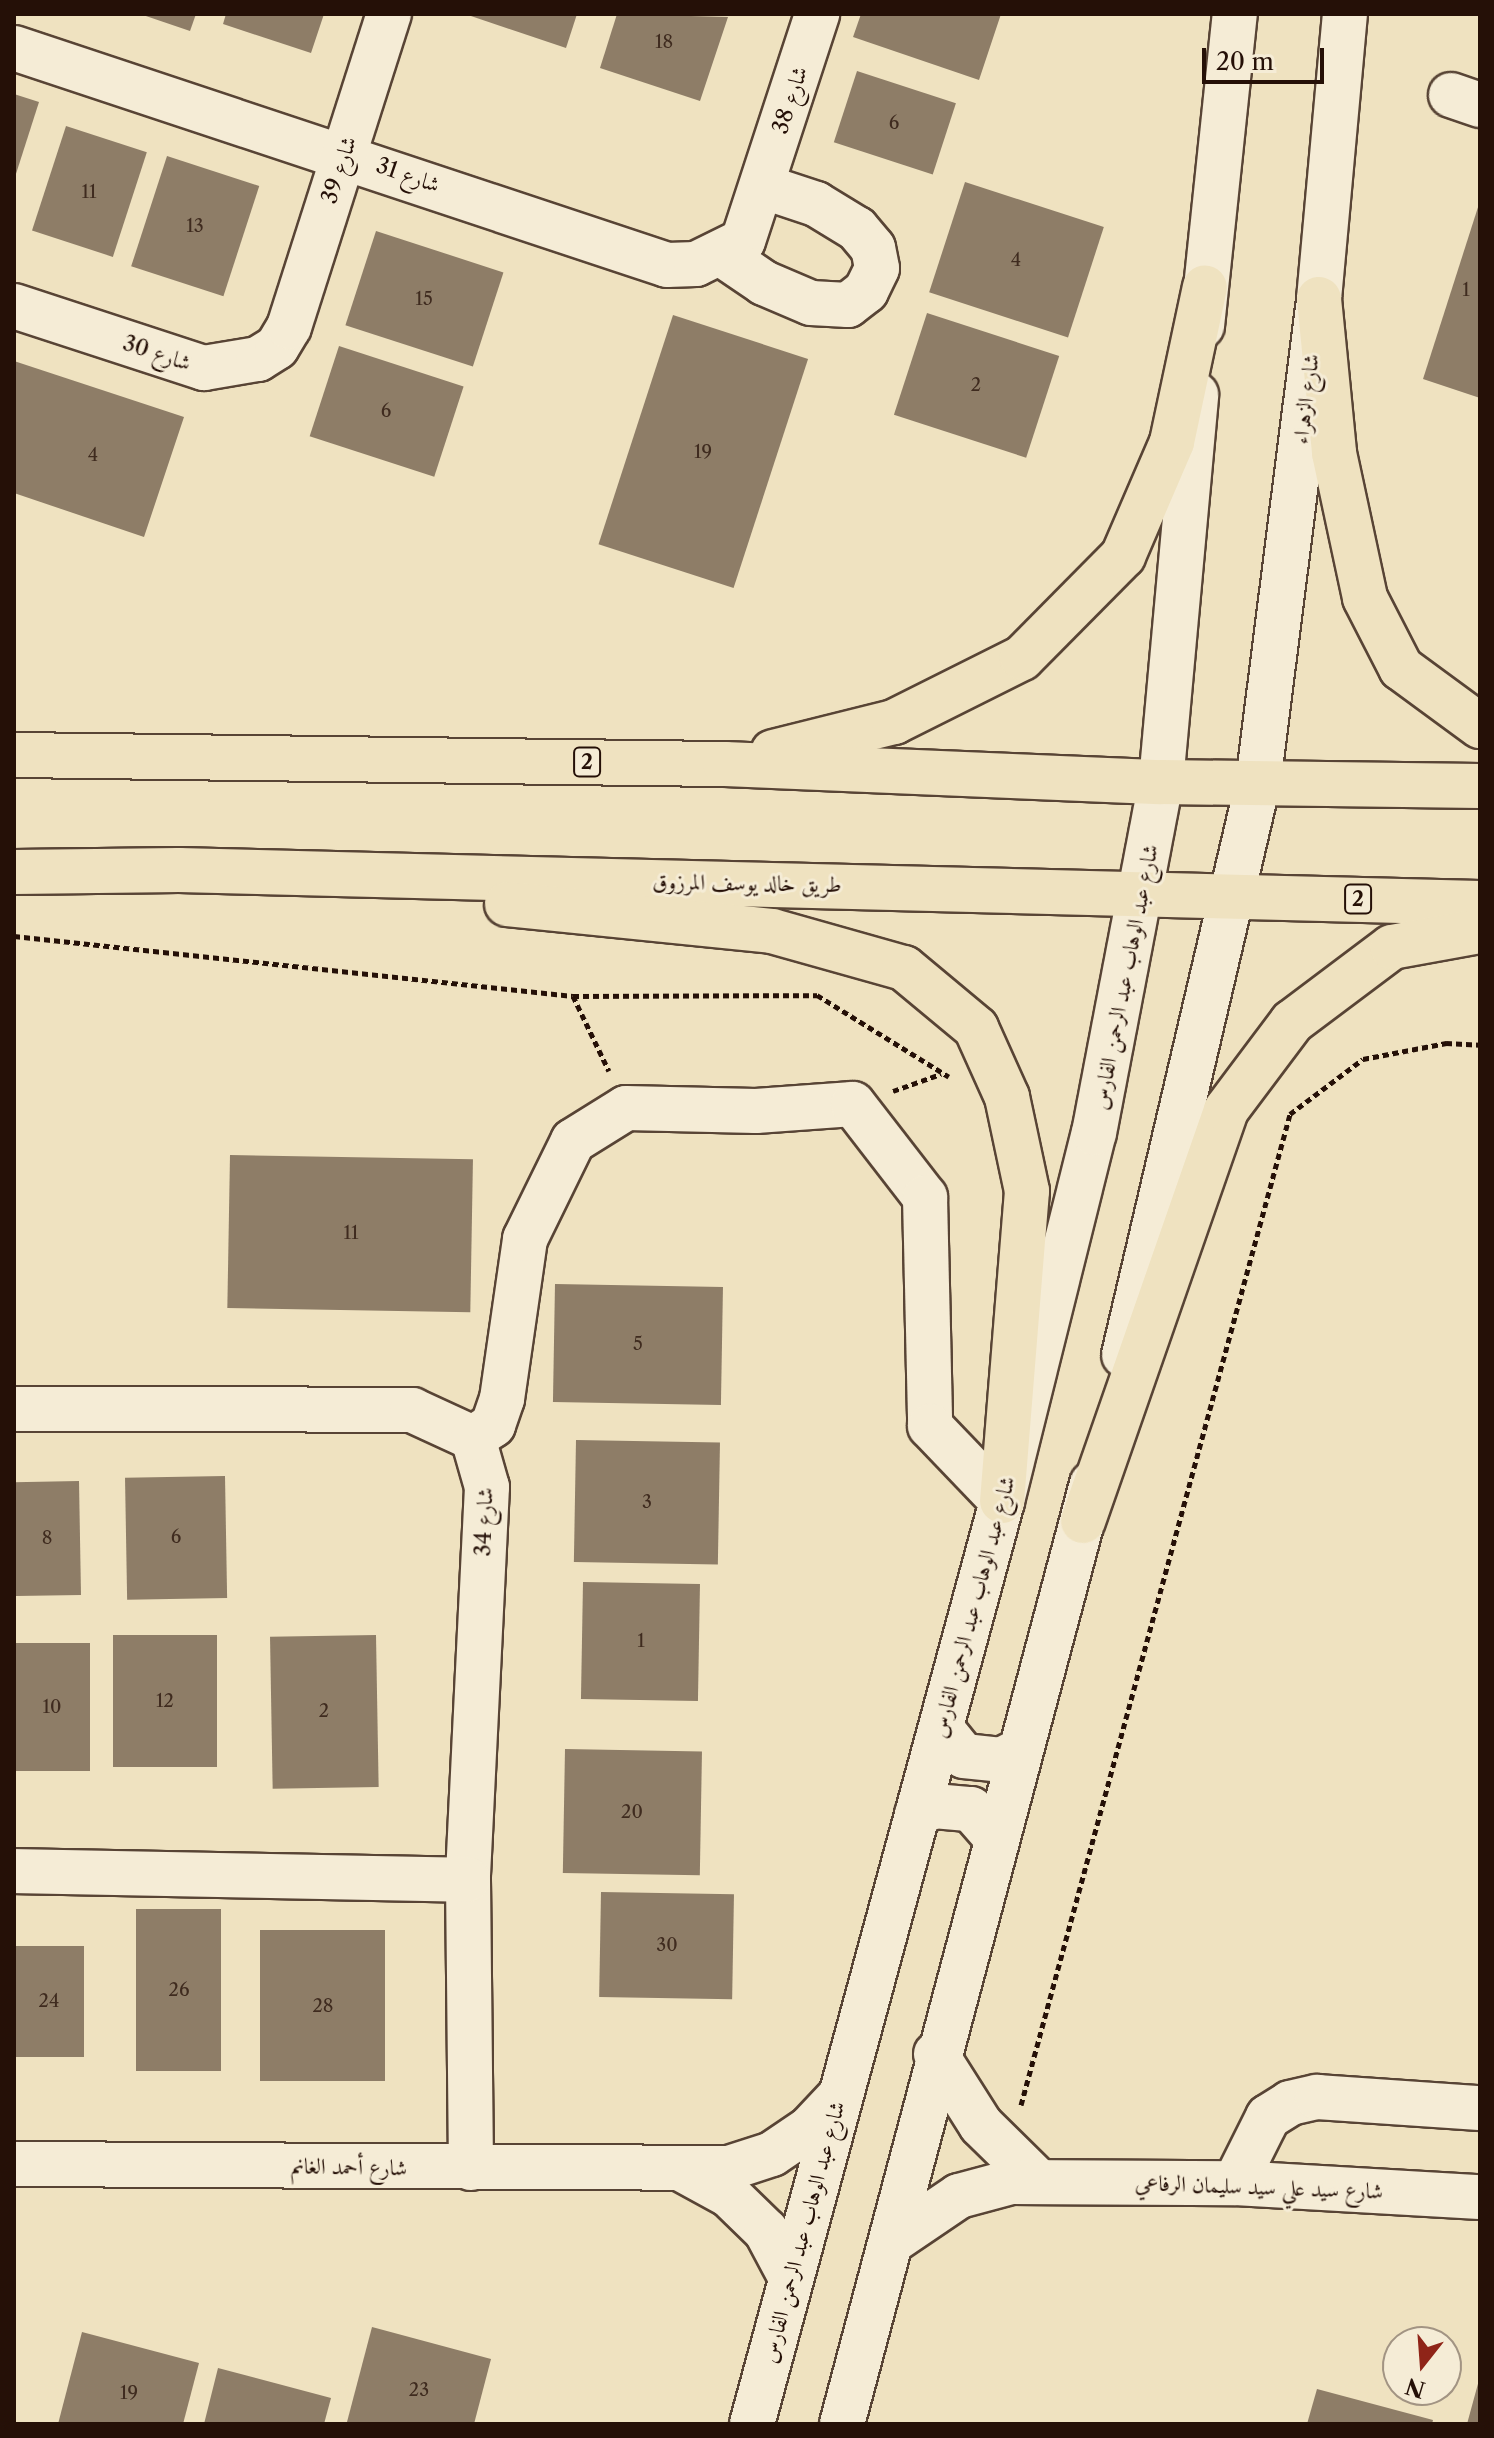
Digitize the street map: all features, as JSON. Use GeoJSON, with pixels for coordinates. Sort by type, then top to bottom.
{"type":"FeatureCollection","features":[{"type":"Feature","properties":{"kind":"main road"},"geometry":{"type":"LineString","coordinates":[[725,764],[894,722],[1022,658],[1123,556],[1172,442],[1205,287]]}},
{"type":"Feature","properties":{"kind":"main road"},"geometry":{"type":"LineString","coordinates":[[1319,299],[1334,453],[1365,598],[1401,668],[1480,726]]}},
{"type":"Feature","properties":{"kind":"main road","name":"2"},"geometry":{"type":"LineString","coordinates":[[14,755],[725,764],[1161,782],[1480,786]]}},
{"type":"Feature","properties":{"kind":"main road"},"geometry":{"type":"LineString","coordinates":[[179,870],[772,931],[904,968],[976,1028],[1007,1097],[1027,1191],[1002,1501]]}},
{"type":"Feature","properties":{"kind":"main road","name":"طريق خالد يوسف المرزوق"},"geometry":{"type":"LineString","coordinates":[[14,872],[179,870],[1236,894],[1480,903]]}},
{"type":"Feature","properties":{"kind":"main road"},"geometry":{"type":"LineString","coordinates":[[1083,1521],[1226,1110],[1292,1022],[1392,947],[1480,931]]}},
{"type":"Feature","properties":{"kind":"street","name":"شارع 39"},"geometry":{"type":"LineString","coordinates":[[289,327],[389,14]]}},
{"type":"Feature","properties":{"kind":"street","name":"شارع 38"},"geometry":{"type":"LineString","coordinates":[[762,186],[817,14]]}},
{"type":"Feature","properties":{"kind":"street"},"geometry":{"type":"LineString","coordinates":[[1161,782],[1205,287],[1235,14]]}},
{"type":"Feature","properties":{"kind":"street","name":"شارع الزهراء"},"geometry":{"type":"LineString","coordinates":[[1258,783],[1319,299],[1345,14]]}},
{"type":"Feature","properties":{"kind":"street","name":"شارع 31"},"geometry":{"type":"LineString","coordinates":[[14,48],[344,153],[667,265],[723,255]]}},
{"type":"Feature","properties":{"kind":"street"},"geometry":{"type":"LineString","coordinates":[[762,186],[816,204],[857,229],[873,248],[877,268],[866,291],[848,305],[811,303],[764,283],[723,255],[743,241],[762,186]]}},
{"type":"Feature","properties":{"kind":"street","name":"شارع 30"},"geometry":{"type":"LineString","coordinates":[[14,306],[204,368],[258,359],[277,347],[289,327]]}},
{"type":"Feature","properties":{"kind":"street","name":"شارع عبد الوهاب عبد الرحمن الفارس"},"geometry":{"type":"LineString","coordinates":[[752,2424],[1002,1501],[1094,1133],[1144,893],[1161,782]]}},
{"type":"Feature","properties":{"kind":"street"},"geometry":{"type":"LineString","coordinates":[[842,2424],[891,2242],[936,2054],[1083,1521],[1236,894],[1258,783]]}},
{"type":"Feature","properties":{"kind":"street"},"geometry":{"type":"LineString","coordinates":[[14,1409],[412,1410],[473,1438],[493,1425],[502,1399],[525,1239],[573,1141],[626,1108],[756,1111],[853,1104],[925,1197],[930,1426],[1002,1501]]}},
{"type":"Feature","properties":{"kind":"street","name":"شارع 34"},"geometry":{"type":"LineString","coordinates":[[471,2168],[468,1880],[487,1487],[473,1438]]}},
{"type":"Feature","properties":{"kind":"street"},"geometry":{"type":"LineString","coordinates":[[941,1728],[964,1756],[982,1762],[1017,1752]]}},
{"type":"Feature","properties":{"kind":"street"},"geometry":{"type":"LineString","coordinates":[[917,1814],[953,1805],[971,1809],[995,1837]]}},
{"type":"Feature","properties":{"kind":"street"},"geometry":{"type":"LineString","coordinates":[[14,1871],[468,1880]]}},
{"type":"Feature","properties":{"kind":"street"},"geometry":{"type":"LineString","coordinates":[[936,2054],[981,2125],[1037,2180]]}},
{"type":"Feature","properties":{"kind":"street","name":"شارع أحمد الغانم"},"geometry":{"type":"LineString","coordinates":[[14,2164],[729,2168],[772,2154],[809,2129],[840,2096]]}},
{"type":"Feature","properties":{"kind":"street"},"geometry":{"type":"LineString","coordinates":[[1235,2183],[1268,2117],[1290,2103],[1317,2097],[1480,2108]]}},
{"type":"Feature","properties":{"kind":"street","name":"شارع أحمد الغانم"},"geometry":{"type":"LineString","coordinates":[[683,2170],[729,2195],[766,2231],[791,2278]]}},
{"type":"Feature","properties":{"kind":"street","name":"شارع سيد علي سيد سليمان الرفاعي"},"geometry":{"type":"LineString","coordinates":[[891,2242],[959,2196],[1037,2180],[1235,2183],[1480,2197]]}},
{"type":"Feature","properties":{"kind":"path"},"geometry":{"type":"LineString","coordinates":[[14,936],[573,996],[817,995],[912,1049],[942,1074]]}},
{"type":"Feature","properties":{"kind":"path"},"geometry":{"type":"LineString","coordinates":[[573,996],[626,1108]]}},
{"type":"Feature","properties":{"kind":"path"},"geometry":{"type":"LineString","coordinates":[[1019,2115],[1290,1114],[1363,1059],[1446,1043],[1480,1045]]}},
{"type":"Feature","properties":{"kind":"building"},"geometry":{"type":"Polygon","coordinates":[[[140,14],[196,14],[190,31],[140,14]]]}},
{"type":"Feature","properties":{"kind":"building"},"geometry":{"type":"Polygon","coordinates":[[[226,14],[324,14],[311,53],[223,24],[226,14]]]}},
{"type":"Feature","properties":{"kind":"building"},"geometry":{"type":"Polygon","coordinates":[[[465,14],[577,14],[566,48],[465,14]]]}},
{"type":"Feature","properties":{"kind":"building"},"geometry":{"type":"Polygon","coordinates":[[[617,14],[728,17],[700,101],[600,68],[617,14]]]}},
{"type":"Feature","properties":{"kind":"building"},"geometry":{"type":"Polygon","coordinates":[[[861,14],[1001,14],[979,80],[853,37],[861,14]]]}},
{"type":"Feature","properties":{"kind":"building"},"geometry":{"type":"Polygon","coordinates":[[[857,71],[956,103],[933,174],[834,142],[857,71]]]}},
{"type":"Feature","properties":{"kind":"building"},"geometry":{"type":"Polygon","coordinates":[[[14,94],[39,102],[15,177],[14,177],[14,94]]]}},
{"type":"Feature","properties":{"kind":"building"},"geometry":{"type":"Polygon","coordinates":[[[66,126],[147,152],[113,257],[32,231],[66,126]]]}},
{"type":"Feature","properties":{"kind":"building"},"geometry":{"type":"Polygon","coordinates":[[[167,156],[259,186],[223,296],[131,266],[167,156]]]}},
{"type":"Feature","properties":{"kind":"building"},"geometry":{"type":"Polygon","coordinates":[[[965,182],[1104,227],[1068,337],[929,292],[965,182]]]}},
{"type":"Feature","properties":{"kind":"building"},"geometry":{"type":"Polygon","coordinates":[[[1480,204],[1480,398],[1423,379],[1480,204]]]}},
{"type":"Feature","properties":{"kind":"building"},"geometry":{"type":"Polygon","coordinates":[[[376,231],[503,272],[473,367],[345,325],[376,231]]]}},
{"type":"Feature","properties":{"kind":"building"},"geometry":{"type":"Polygon","coordinates":[[[927,313],[1059,356],[1026,458],[894,415],[927,313]]]}},
{"type":"Feature","properties":{"kind":"building"},"geometry":{"type":"Polygon","coordinates":[[[673,315],[808,359],[734,588],[599,544],[673,315]]]}},
{"type":"Feature","properties":{"kind":"building"},"geometry":{"type":"Polygon","coordinates":[[[339,346],[464,386],[434,477],[310,436],[339,346]]]}},
{"type":"Feature","properties":{"kind":"building"},"geometry":{"type":"Polygon","coordinates":[[[14,361],[184,417],[144,537],[14,493],[14,361]]]}},
{"type":"Feature","properties":{"kind":"building"},"geometry":{"type":"Polygon","coordinates":[[[230,1155],[473,1159],[470,1312],[227,1308],[230,1155]]]}},
{"type":"Feature","properties":{"kind":"building"},"geometry":{"type":"Polygon","coordinates":[[[555,1284],[723,1287],[721,1405],[553,1402],[555,1284]]]}},
{"type":"Feature","properties":{"kind":"building"},"geometry":{"type":"Polygon","coordinates":[[[576,1440],[720,1443],[718,1564],[574,1562],[576,1440]]]}},
{"type":"Feature","properties":{"kind":"building"},"geometry":{"type":"Polygon","coordinates":[[[225,1476],[227,1598],[127,1600],[125,1478],[225,1476]]]}},
{"type":"Feature","properties":{"kind":"building"},"geometry":{"type":"Polygon","coordinates":[[[79,1481],[81,1595],[16,1596],[14,1482],[79,1481]]]}},
{"type":"Feature","properties":{"kind":"building"},"geometry":{"type":"Polygon","coordinates":[[[583,1582],[700,1584],[698,1701],[581,1699],[583,1582]]]}},
{"type":"Feature","properties":{"kind":"building"},"geometry":{"type":"Polygon","coordinates":[[[113,1635],[217,1635],[217,1767],[113,1767],[113,1635]]]}},
{"type":"Feature","properties":{"kind":"building"},"geometry":{"type":"Polygon","coordinates":[[[376,1635],[379,1787],[273,1789],[270,1637],[376,1635]]]}},
{"type":"Feature","properties":{"kind":"building"},"geometry":{"type":"Polygon","coordinates":[[[14,1643],[90,1643],[90,1771],[14,1771],[14,1643]]]}},
{"type":"Feature","properties":{"kind":"building"},"geometry":{"type":"Polygon","coordinates":[[[565,1749],[702,1751],[700,1875],[563,1873],[565,1749]]]}},
{"type":"Feature","properties":{"kind":"building"},"geometry":{"type":"Polygon","coordinates":[[[601,1892],[734,1894],[732,1999],[599,1997],[601,1892]]]}},
{"type":"Feature","properties":{"kind":"building"},"geometry":{"type":"Polygon","coordinates":[[[136,1909],[221,1909],[221,2071],[136,2071],[136,1909]]]}},
{"type":"Feature","properties":{"kind":"building"},"geometry":{"type":"Polygon","coordinates":[[[260,1930],[385,1930],[385,2081],[260,2081],[260,1930]]]}},
{"type":"Feature","properties":{"kind":"building"},"geometry":{"type":"Polygon","coordinates":[[[14,1946],[84,1946],[84,2057],[14,2057],[14,1946]]]}},
{"type":"Feature","properties":{"kind":"building"},"geometry":{"type":"Polygon","coordinates":[[[372,2327],[491,2359],[474,2424],[347,2422],[372,2327]]]}},
{"type":"Feature","properties":{"kind":"building"},"geometry":{"type":"Polygon","coordinates":[[[82,2332],[199,2363],[183,2424],[58,2424],[82,2332]]]}},
{"type":"Feature","properties":{"kind":"building"},"geometry":{"type":"Polygon","coordinates":[[[218,2368],[331,2398],[324,2424],[204,2424],[218,2368]]]}},
{"type":"Feature","properties":{"kind":"building"},"geometry":{"type":"Polygon","coordinates":[[[1479,2380],[1480,2424],[1467,2424],[1479,2380]]]}},
{"type":"Feature","properties":{"kind":"building"},"geometry":{"type":"Polygon","coordinates":[[[1317,2389],[1433,2420],[1432,2424],[1307,2424],[1317,2389]]]}}]}
